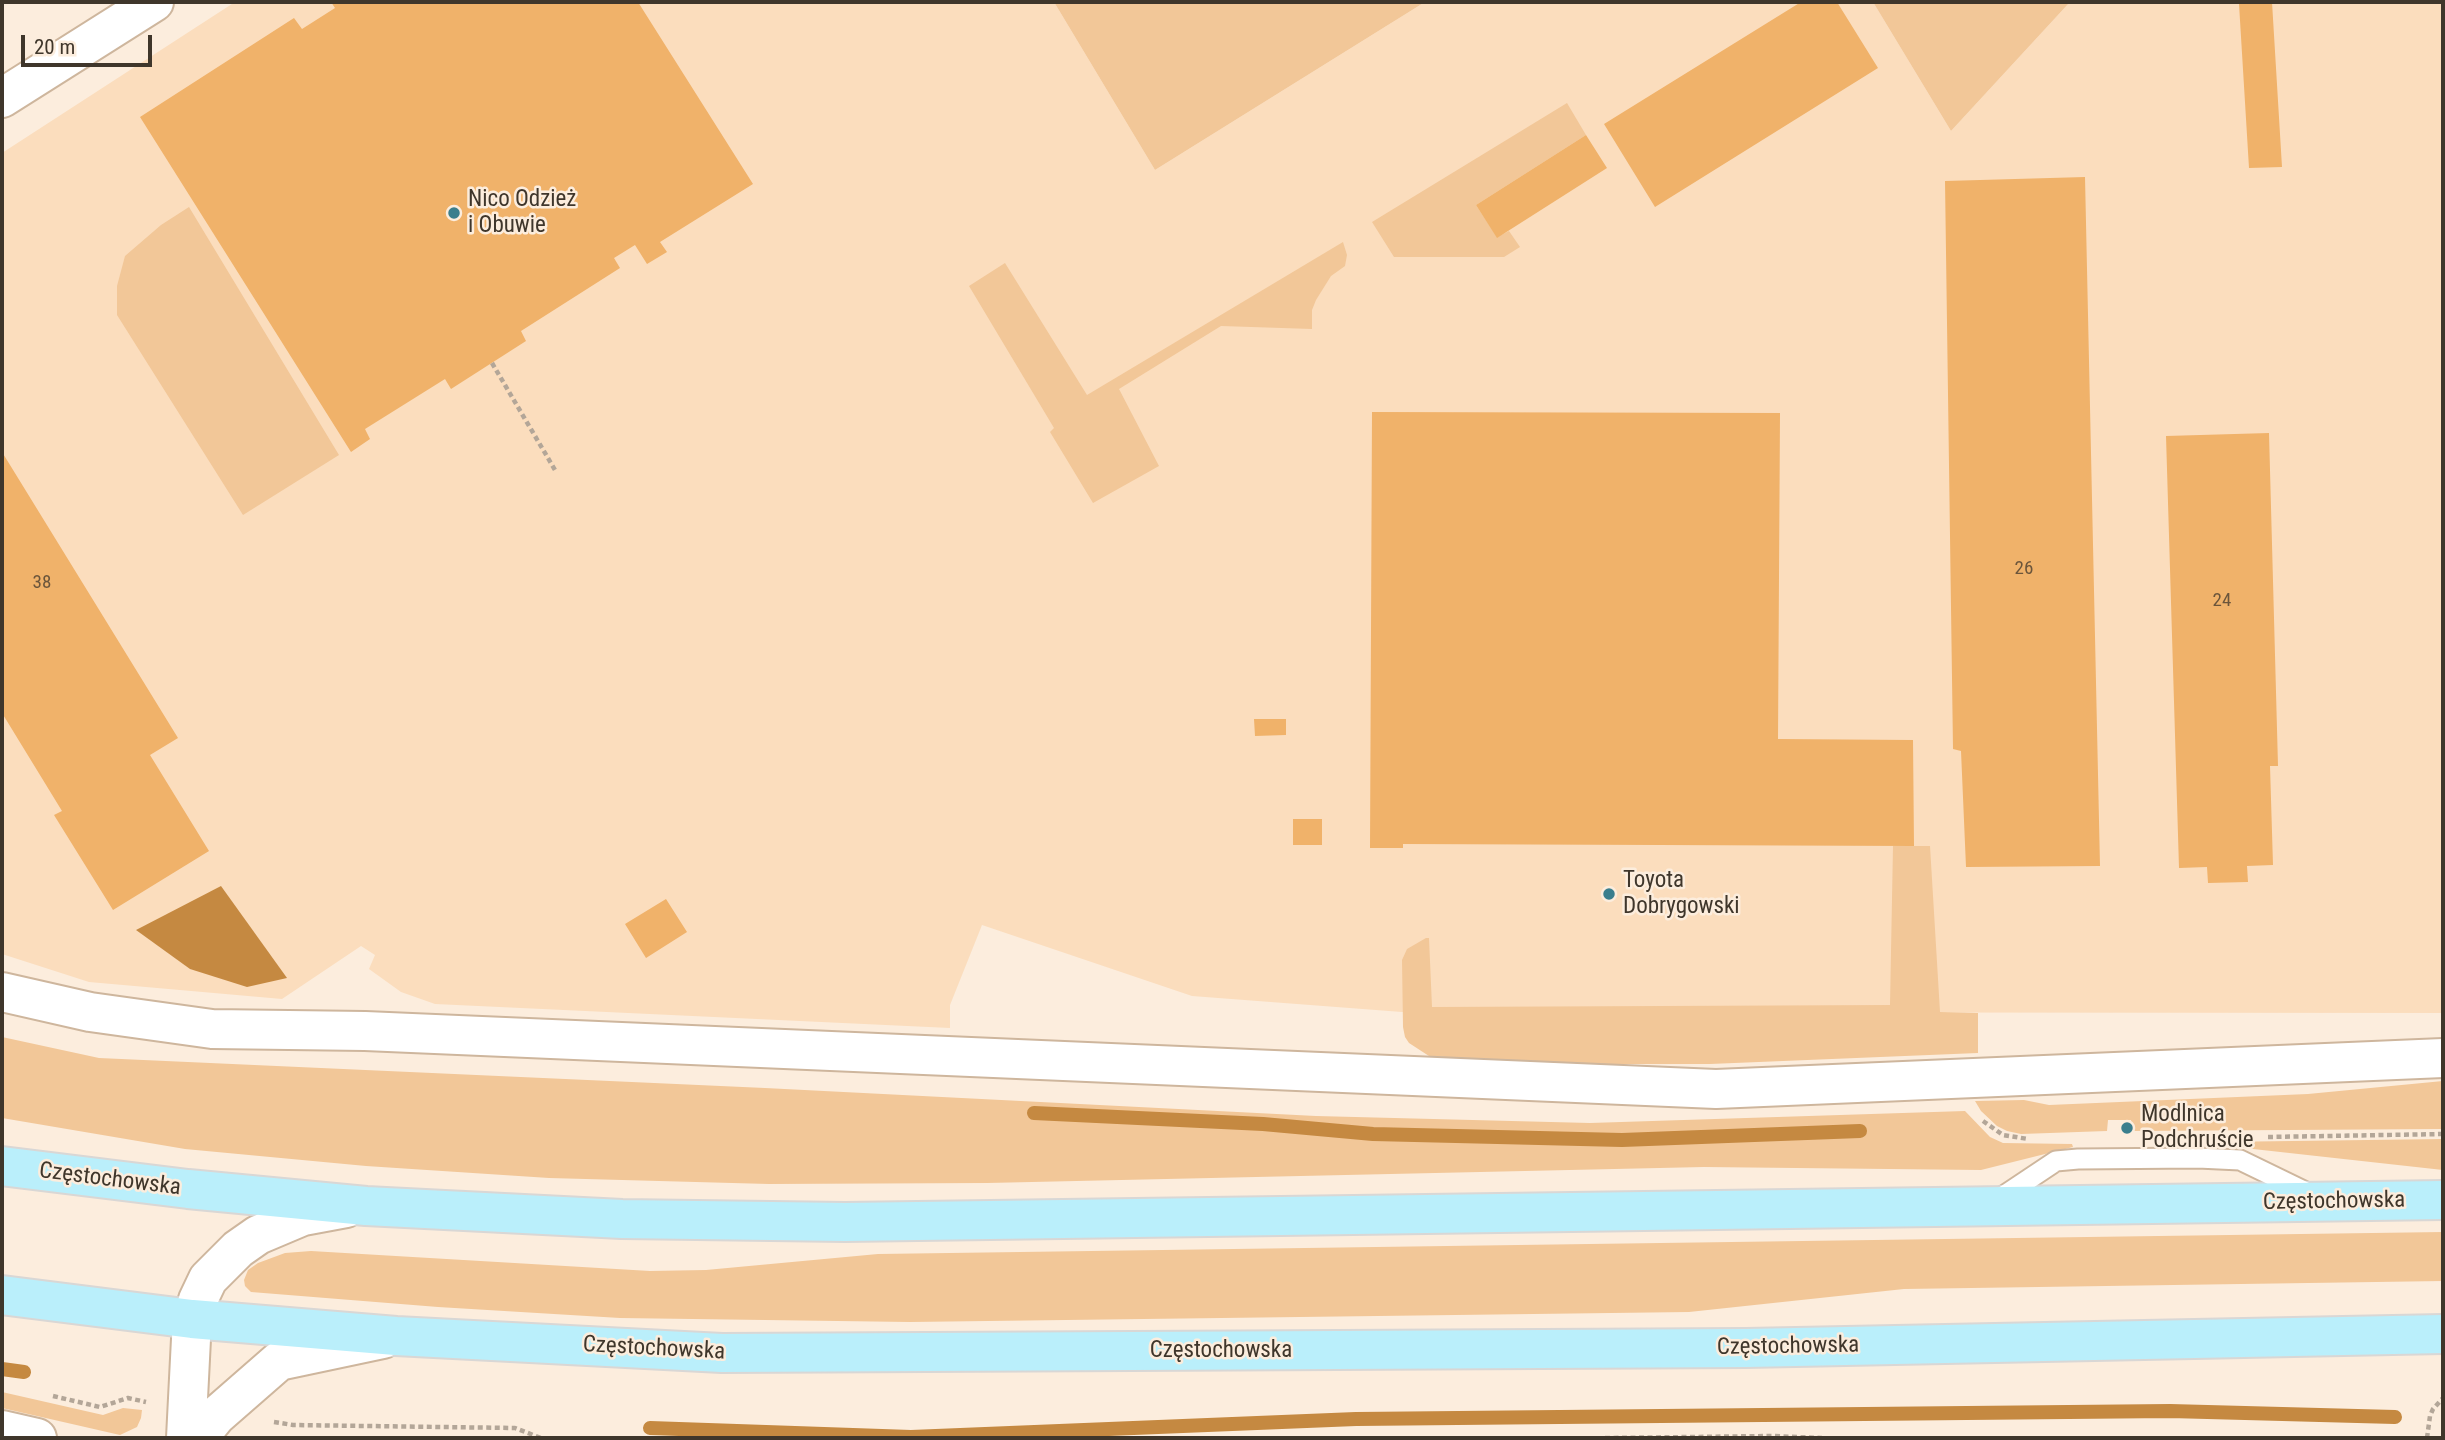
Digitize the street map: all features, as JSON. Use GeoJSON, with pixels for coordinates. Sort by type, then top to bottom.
{"type":"FeatureCollection","features":[{"type":"Feature","properties":{"kind":"main road","name":"Częstochowska"},"geometry":{"type":"LineString","coordinates":[[2,1166],[188,1189],[366,1206],[622,1219],[845,1222],[2443,1200]]}},
{"type":"Feature","properties":{"kind":"main road","name":"Częstochowska"},"geometry":{"type":"LineString","coordinates":[[2,1295],[192,1319],[396,1336],[722,1353],[1732,1348],[2443,1334]]}},
{"type":"Feature","properties":{"kind":"street"},"geometry":{"type":"LineString","coordinates":[[2,98],[154,2]]}},
{"type":"Feature","properties":{"kind":"street"},"geometry":{"type":"LineString","coordinates":[[2,992],[90,1012],[212,1029],[365,1031],[890,1056],[1716,1089],[2443,1058]]}},
{"type":"Feature","properties":{"kind":"street"},"geometry":{"type":"LineString","coordinates":[[186,1438],[192,1319],[208,1279],[230,1256],[258,1236],[303,1216],[366,1206]]}},
{"type":"Feature","properties":{"kind":"street"},"geometry":{"type":"LineString","coordinates":[[198,1438],[216,1416],[279,1361],[396,1336]]}},
{"type":"Feature","properties":{"kind":"street"},"geometry":{"type":"LineString","coordinates":[[2,1430],[37,1438]]}},
{"type":"Feature","properties":{"kind":"path"},"geometry":{"type":"LineString","coordinates":[[492,363],[555,470]]}},
{"type":"Feature","properties":{"kind":"path"},"geometry":{"type":"LineString","coordinates":[[51,1396],[100,1407],[128,1398],[143,1400],[150,1405]]}},
{"type":"Feature","properties":{"kind":"path"},"geometry":{"type":"LineString","coordinates":[[2427,1438],[2430,1416],[2443,1398]]}},
{"type":"Feature","properties":{"kind":"path"},"geometry":{"type":"LineString","coordinates":[[270,1422],[515,1428],[541,1438]]}},
{"type":"Feature","properties":{"kind":"path"},"geometry":{"type":"LineString","coordinates":[[1605,1438],[1822,1438]]}},
{"type":"Feature","properties":{"kind":"shaded area"},"geometry":{"type":"Polygon","coordinates":[[[235,2],[1054,2],[1155,170],[1425,2],[1873,2],[1951,131],[2070,2],[2443,2],[2443,1013],[1402,1012],[1192,996],[982,925],[950,1005],[950,1028],[435,1004],[401,992],[369,969],[375,955],[361,946],[282,999],[89,982],[2,954],[2,153],[235,2]]]}},
{"type":"Feature","properties":{"kind":"shaded area"},"geometry":{"type":"Polygon","coordinates":[[[1054,2],[1425,2],[1155,170],[1054,2]]]}},
{"type":"Feature","properties":{"kind":"shaded area"},"geometry":{"type":"Polygon","coordinates":[[[1873,2],[2070,2],[1951,131],[1873,2]]]}},
{"type":"Feature","properties":{"kind":"shaded area"},"geometry":{"type":"Polygon","coordinates":[[[1567,103],[1586,135],[1476,205],[1497,237],[1509,231],[1520,247],[1504,257],[1394,257],[1372,222],[1567,103]]]}},
{"type":"Feature","properties":{"kind":"shaded area"},"geometry":{"type":"Polygon","coordinates":[[[189,207],[339,455],[243,515],[117,315],[117,286],[125,256],[161,225],[189,207]]]}},
{"type":"Feature","properties":{"kind":"shaded area"},"geometry":{"type":"Polygon","coordinates":[[[1343,242],[1347,255],[1345,266],[1331,276],[1316,300],[1312,310],[1312,329],[1221,326],[1119,389],[1159,466],[1093,503],[1050,432],[1054,428],[969,286],[1005,263],[1087,395],[1343,242]]]}},
{"type":"Feature","properties":{"kind":"shaded area"},"geometry":{"type":"Polygon","coordinates":[[[1893,846],[1930,846],[1940,1012],[1978,1013],[1978,1053],[1710,1064],[1551,1064],[1429,1056],[1409,1043],[1405,1037],[1402,960],[1407,949],[1426,938],[1429,938],[1432,1007],[1890,1005],[1893,846]]]}},
{"type":"Feature","properties":{"kind":"shaded area"},"geometry":{"type":"Polygon","coordinates":[[[221,886],[287,978],[247,987],[190,969],[136,930],[221,886]]]}},
{"type":"Feature","properties":{"kind":"shaded area"},"geometry":{"type":"Polygon","coordinates":[[[2,1037],[99,1058],[1316,1116],[1590,1123],[1965,1111],[1990,1137],[2003,1143],[2072,1144],[2073,1147],[1981,1170],[1704,1167],[987,1183],[769,1184],[549,1178],[366,1166],[185,1149],[2,1118],[2,1037]]]}},
{"type":"Feature","properties":{"kind":"shaded area"},"geometry":{"type":"Polygon","coordinates":[[[2443,1081],[2443,1129],[2132,1131],[2131,1120],[2108,1120],[2107,1131],[2021,1134],[1997,1126],[1981,1111],[1975,1101],[2024,1100],[2049,1105],[2308,1094],[2443,1081]]]}},
{"type":"Feature","properties":{"kind":"shaded area"},"geometry":{"type":"Polygon","coordinates":[[[2443,1139],[2443,1170],[2217,1145],[2217,1142],[2443,1139]]]}},
{"type":"Feature","properties":{"kind":"shaded area"},"geometry":{"type":"Polygon","coordinates":[[[2443,1232],[2443,1281],[1904,1289],[1689,1312],[910,1322],[620,1318],[251,1292],[245,1286],[244,1280],[248,1270],[258,1263],[285,1253],[311,1251],[650,1271],[706,1270],[878,1254],[2443,1232]]]}},
{"type":"Feature","properties":{"kind":"shaded area"},"geometry":{"type":"Polygon","coordinates":[[[2,1392],[103,1415],[123,1408],[142,1410],[141,1418],[137,1427],[120,1435],[2,1408],[2,1392]]]}},
{"type":"Feature","properties":{"kind":"building","name":"Nico Odzież i Obuwie"},"geometry":{"type":"Polygon","coordinates":[[[331,2],[638,2],[753,184],[660,242],[667,252],[647,264],[635,245],[614,258],[620,268],[521,331],[526,341],[451,389],[445,379],[365,429],[370,439],[351,452],[140,117],[294,18],[302,29],[335,8],[331,2]]]}},
{"type":"Feature","properties":{"kind":"building"},"geometry":{"type":"Polygon","coordinates":[[[1801,2],[1837,2],[1878,68],[1655,207],[1604,124],[1801,2]]]}},
{"type":"Feature","properties":{"kind":"building"},"geometry":{"type":"Polygon","coordinates":[[[2272,2],[2282,167],[2249,168],[2239,4],[2272,2]]]}},
{"type":"Feature","properties":{"kind":"building"},"geometry":{"type":"Polygon","coordinates":[[[1586,135],[1607,168],[1497,238],[1476,205],[1586,135]]]}},
{"type":"Feature","properties":{"kind":"building"},"geometry":{"type":"Polygon","coordinates":[[[2085,177],[2100,866],[1966,867],[1961,751],[1953,749],[1945,181],[2085,177]]]}},
{"type":"Feature","properties":{"kind":"building"},"geometry":{"type":"Polygon","coordinates":[[[1372,412],[1780,413],[1778,739],[1913,740],[1914,846],[1403,844],[1403,848],[1370,848],[1372,412]]]}},
{"type":"Feature","properties":{"kind":"building"},"geometry":{"type":"Polygon","coordinates":[[[2269,433],[2278,766],[2270,766],[2273,865],[2247,866],[2248,882],[2208,883],[2207,867],[2179,868],[2166,436],[2269,433]]]}},
{"type":"Feature","properties":{"kind":"building"},"geometry":{"type":"Polygon","coordinates":[[[2,452],[178,738],[150,755],[209,851],[113,910],[54,815],[62,811],[2,713],[2,452]]]}},
{"type":"Feature","properties":{"kind":"building"},"geometry":{"type":"Polygon","coordinates":[[[1254,719],[1286,719],[1286,735],[1255,736],[1254,719]]]}},
{"type":"Feature","properties":{"kind":"building"},"geometry":{"type":"Polygon","coordinates":[[[1293,819],[1322,819],[1322,845],[1293,845],[1293,819]]]}},
{"type":"Feature","properties":{"kind":"building"},"geometry":{"type":"Polygon","coordinates":[[[666,899],[687,932],[646,958],[625,924],[666,899]]]}},
{"type":"Feature","properties":{"kind":"waterway"},"geometry":{"type":"LineString","coordinates":[[1034,1113],[1263,1124],[1373,1134],[1622,1140],[1860,1131]]}},
{"type":"Feature","properties":{"kind":"waterway"},"geometry":{"type":"LineString","coordinates":[[2,1369],[24,1372]]}},
{"type":"Feature","properties":{"kind":"waterway"},"geometry":{"type":"LineString","coordinates":[[650,1428],[911,1437],[1356,1419],[2170,1411],[2395,1417]]}},
{"type":"Feature","properties":{"kind":"place","name":"Nico Odzież i Obuwie"},"geometry":{"type":"Point","coordinates":[454,213]}},
{"type":"Feature","properties":{"kind":"place","name":"Toyota Dobrygowski"},"geometry":{"type":"Point","coordinates":[1609,894]}},
{"type":"Feature","properties":{"kind":"place","name":"Modlnica Podchruście"},"geometry":{"type":"Point","coordinates":[2127,1128]}}]}
